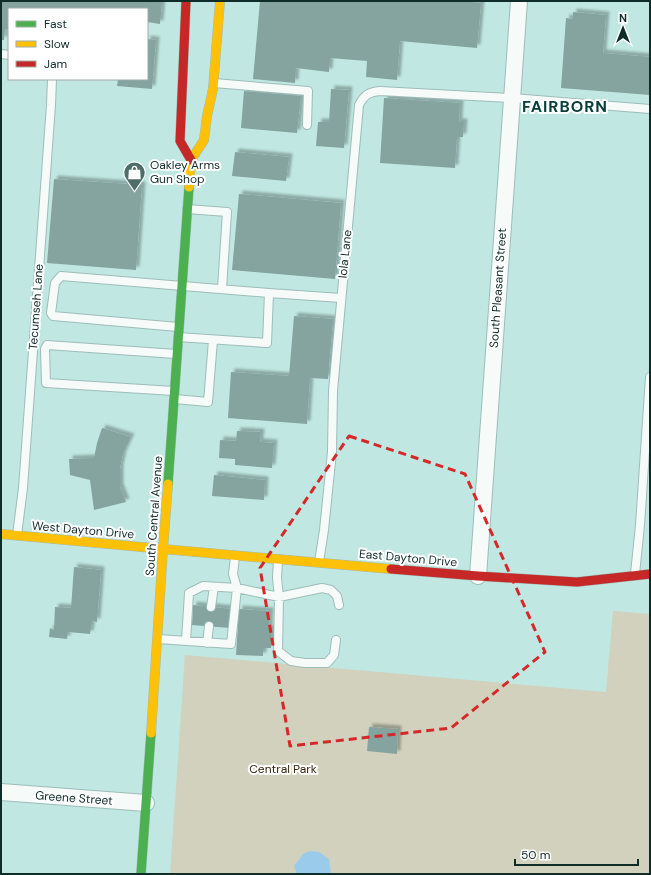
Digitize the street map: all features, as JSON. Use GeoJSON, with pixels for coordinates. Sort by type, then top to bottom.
{"type":"FeatureCollection","features":[{"type":"Feature","properties":{"kind":"street"},"geometry":{"type":"LineString","coordinates":[[186,1],[180,141],[191,160]]}},
{"type":"Feature","properties":{"kind":"street","name":"South Central Avenue"},"geometry":{"type":"LineString","coordinates":[[141,874],[191,160],[204,140],[213,83],[220,1]]}},
{"type":"Feature","properties":{"kind":"street","name":"South Pleasant Street"},"geometry":{"type":"LineString","coordinates":[[478,576],[519,1]]}},
{"type":"Feature","properties":{"kind":"street","name":"West Dayton Drive"},"geometry":{"type":"LineString","coordinates":[[1,534],[163,549]]}},
{"type":"Feature","properties":{"kind":"street","name":"East Dayton Drive"},"geometry":{"type":"LineString","coordinates":[[163,549],[478,576],[577,582],[635,577],[650,574]]}},
{"type":"Feature","properties":{"kind":"street","name":"Greene Street"},"geometry":{"type":"LineString","coordinates":[[1,792],[146,803]]}},
{"type":"Feature","properties":{"kind":"lane","name":"Tecumseh Lane"},"geometry":{"type":"LineString","coordinates":[[17,536],[23,488],[52,80]]}},
{"type":"Feature","properties":{"kind":"lane"},"geometry":{"type":"LineString","coordinates":[[213,83],[308,91],[307,125]]}},
{"type":"Feature","properties":{"kind":"lane","name":"Iola Lane"},"geometry":{"type":"LineString","coordinates":[[319,562],[324,530],[332,452],[333,391],[358,105],[363,97],[372,92],[380,91],[512,98],[650,109]]}},
{"type":"Feature","properties":{"kind":"lane"},"geometry":{"type":"LineString","coordinates":[[187,209],[227,212],[222,289]]}},
{"type":"Feature","properties":{"kind":"lane"},"geometry":{"type":"LineString","coordinates":[[179,327],[53,316],[51,313],[55,283],[61,276],[341,298]]}},
{"type":"Feature","properties":{"kind":"lane"},"geometry":{"type":"LineString","coordinates":[[178,337],[267,343],[269,293]]}},
{"type":"Feature","properties":{"kind":"lane"},"geometry":{"type":"LineString","coordinates":[[177,354],[47,344],[45,349],[45,379],[46,383],[174,395],[208,402],[213,340]]}},
{"type":"Feature","properties":{"kind":"lane"},"geometry":{"type":"LineString","coordinates":[[635,577],[650,377]]}},
{"type":"Feature","properties":{"kind":"lane"},"geometry":{"type":"LineString","coordinates":[[157,639],[231,644],[237,588],[233,574],[235,554]]}},
{"type":"Feature","properties":{"kind":"lane"},"geometry":{"type":"LineString","coordinates":[[278,559],[278,651],[291,661],[305,664],[327,663],[334,655],[336,640]]}},
{"type":"Feature","properties":{"kind":"lane"},"geometry":{"type":"LineString","coordinates":[[186,641],[189,593],[204,586],[237,588],[279,597],[322,588],[331,590],[337,596],[339,606]]}},
{"type":"Feature","properties":{"kind":"lane"},"geometry":{"type":"LineString","coordinates":[[211,607],[214,587]]}},
{"type":"Feature","properties":{"kind":"lane"},"geometry":{"type":"LineString","coordinates":[[208,643],[209,626]]}},
{"type":"Feature","properties":{"kind":"highlighted area"},"geometry":{"type":"Polygon","coordinates":[[[349,436],[465,474],[545,652],[451,728],[290,746],[260,568],[349,436]]]}},
{"type":"Feature","properties":{"kind":"green space","name":"Central Park"},"geometry":{"type":"Polygon","coordinates":[[[613,611],[650,614],[650,874],[170,874],[185,655],[606,692],[613,611]]]}},
{"type":"Feature","properties":{"kind":"water"},"geometry":{"type":"Polygon","coordinates":[[[310,851],[319,852],[329,859],[331,874],[297,874],[294,866],[303,854],[310,851]]]}},
{"type":"Feature","properties":{"kind":"building"},"geometry":{"type":"Polygon","coordinates":[[[1,1],[162,1],[160,24],[148,22],[148,8],[8,8],[8,29],[5,29],[4,40],[1,40],[1,1]]]}},
{"type":"Feature","properties":{"kind":"building"},"geometry":{"type":"Polygon","coordinates":[[[260,1],[461,1],[481,3],[477,48],[400,41],[397,80],[366,77],[367,61],[330,58],[329,72],[296,68],[295,83],[253,79],[260,1]]]}},
{"type":"Feature","properties":{"kind":"building"},"geometry":{"type":"Polygon","coordinates":[[[573,12],[606,15],[603,53],[650,57],[650,95],[561,88],[566,18],[573,19],[573,12]]]}},
{"type":"Feature","properties":{"kind":"building"},"geometry":{"type":"Polygon","coordinates":[[[148,39],[156,40],[152,89],[117,86],[118,80],[148,80],[148,39]]]}},
{"type":"Feature","properties":{"kind":"building"},"geometry":{"type":"Polygon","coordinates":[[[331,89],[349,90],[344,148],[316,146],[318,122],[329,122],[331,89]]]}},
{"type":"Feature","properties":{"kind":"building"},"geometry":{"type":"Polygon","coordinates":[[[244,91],[301,96],[297,133],[241,128],[244,91]]]}},
{"type":"Feature","properties":{"kind":"building"},"geometry":{"type":"Polygon","coordinates":[[[384,98],[460,103],[459,122],[464,122],[463,137],[457,137],[455,168],[380,163],[384,98]]]}},
{"type":"Feature","properties":{"kind":"building"},"geometry":{"type":"Polygon","coordinates":[[[235,152],[289,157],[286,181],[232,176],[235,152]]]}},
{"type":"Feature","properties":{"kind":"building"},"geometry":{"type":"Polygon","coordinates":[[[54,179],[142,185],[136,270],[47,263],[54,179]]]}},
{"type":"Feature","properties":{"kind":"building"},"geometry":{"type":"Polygon","coordinates":[[[239,194],[341,203],[335,279],[232,270],[239,194]]]}},
{"type":"Feature","properties":{"kind":"building"},"geometry":{"type":"Polygon","coordinates":[[[294,316],[333,319],[328,379],[310,378],[307,424],[228,418],[231,372],[289,376],[294,316]]]}},
{"type":"Feature","properties":{"kind":"building"},"geometry":{"type":"Polygon","coordinates":[[[102,428],[131,437],[123,454],[120,468],[120,487],[126,502],[94,510],[90,480],[70,475],[69,459],[94,458],[102,428]]]}},
{"type":"Feature","properties":{"kind":"building"},"geometry":{"type":"Polygon","coordinates":[[[237,431],[261,432],[260,442],[274,443],[272,468],[235,465],[235,459],[219,458],[220,440],[236,441],[237,431]]]}},
{"type":"Feature","properties":{"kind":"building"},"geometry":{"type":"Polygon","coordinates":[[[214,475],[265,480],[264,500],[212,496],[214,475]]]}},
{"type":"Feature","properties":{"kind":"building"},"geometry":{"type":"Polygon","coordinates":[[[74,567],[101,570],[97,622],[92,621],[90,634],[68,632],[67,639],[49,637],[50,628],[54,630],[55,607],[71,608],[74,567]]]}},
{"type":"Feature","properties":{"kind":"building"},"geometry":{"type":"Polygon","coordinates":[[[193,605],[232,609],[230,628],[192,625],[193,605]]]}},
{"type":"Feature","properties":{"kind":"building"},"geometry":{"type":"Polygon","coordinates":[[[239,609],[270,611],[269,629],[272,629],[271,648],[263,648],[263,656],[236,655],[239,609]]]}},
{"type":"Feature","properties":{"kind":"building"},"geometry":{"type":"Polygon","coordinates":[[[369,727],[398,729],[397,754],[367,751],[369,727]]]}},
{"type":"Feature","properties":{"kind":"traffic: fast"},"geometry":{"type":"LineString","coordinates":[[168,484],[189,187]]}},
{"type":"Feature","properties":{"kind":"traffic: fast"},"geometry":{"type":"LineString","coordinates":[[141,874],[151,733]]}},
{"type":"Feature","properties":{"kind":"traffic: slow"},"geometry":{"type":"LineString","coordinates":[[189,187],[191,160],[204,140],[207,116],[213,89],[220,1]]}},
{"type":"Feature","properties":{"kind":"traffic: slow"},"geometry":{"type":"LineString","coordinates":[[168,484],[163,549],[391,569]]}},
{"type":"Feature","properties":{"kind":"traffic: slow"},"geometry":{"type":"LineString","coordinates":[[1,534],[163,549],[151,733]]}},
{"type":"Feature","properties":{"kind":"traffic: jam"},"geometry":{"type":"LineString","coordinates":[[186,1],[180,141],[191,160]]}},
{"type":"Feature","properties":{"kind":"traffic: jam"},"geometry":{"type":"LineString","coordinates":[[391,569],[577,582],[650,574]]}},
{"type":"Feature","properties":{"kind":"place","name":"Oakley Arms Gun Shop"},"geometry":{"type":"Point","coordinates":[135,192]}},
{"type":"Feature","properties":{"kind":"district","name":"FAIRBORN"},"geometry":{"type":"Point","coordinates":[565,106]}}]}
